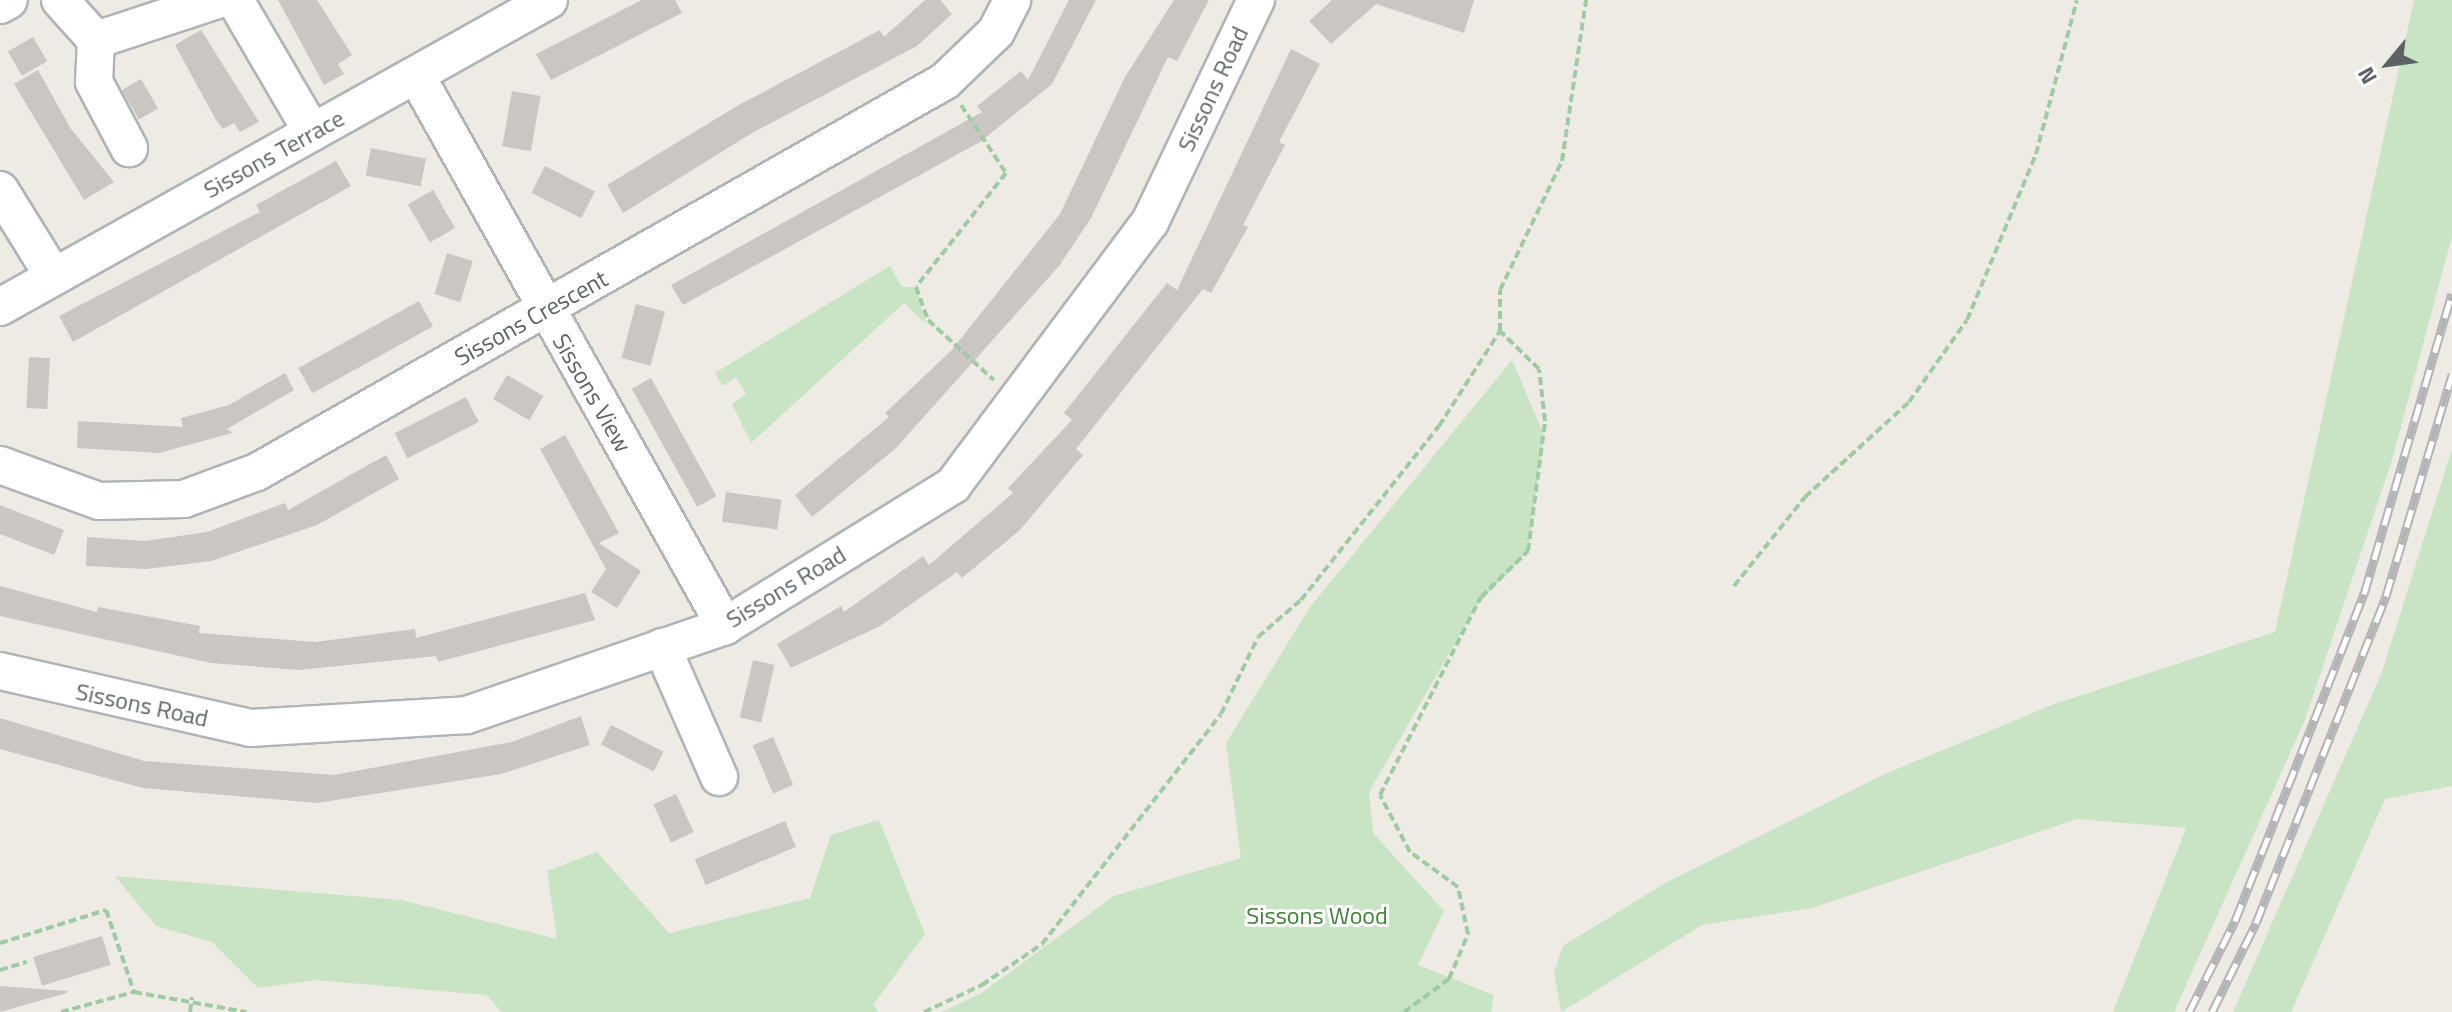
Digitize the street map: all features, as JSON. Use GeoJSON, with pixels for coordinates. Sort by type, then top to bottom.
{"type":"FeatureCollection","features":[{"type":"Feature","properties":{"kind":"street"},"geometry":{"type":"LineString","coordinates":[[0,5],[9,0]]}},
{"type":"Feature","properties":{"kind":"street"},"geometry":{"type":"LineString","coordinates":[[60,0],[96,40],[94,82],[129,148]]}},
{"type":"Feature","properties":{"kind":"street"},"geometry":{"type":"LineString","coordinates":[[96,40],[218,0]]}},
{"type":"Feature","properties":{"kind":"street"},"geometry":{"type":"LineString","coordinates":[[235,0],[312,132]]}},
{"type":"Feature","properties":{"kind":"street","name":"Sissons Terrace"},"geometry":{"type":"LineString","coordinates":[[0,307],[549,0]]}},
{"type":"Feature","properties":{"kind":"street","name":"Sissons Crescent"},"geometry":{"type":"LineString","coordinates":[[0,465],[99,501],[184,499],[257,472],[945,81],[996,32],[1012,0]]}},
{"type":"Feature","properties":{"kind":"street","name":"Sissons Road"},"geometry":{"type":"LineString","coordinates":[[0,671],[250,728],[467,715],[725,626],[953,485],[1150,222],[1256,0]]}},
{"type":"Feature","properties":{"kind":"street","name":"Sissons View"},"geometry":{"type":"LineString","coordinates":[[416,75],[545,311],[725,626]]}},
{"type":"Feature","properties":{"kind":"street"},"geometry":{"type":"LineString","coordinates":[[0,190],[54,277]]}},
{"type":"Feature","properties":{"kind":"street"},"geometry":{"type":"LineString","coordinates":[[662,647],[719,777]]}},
{"type":"Feature","properties":{"kind":"path"},"geometry":{"type":"LineString","coordinates":[[924,1012],[982,985],[1042,944],[1082,899],[1221,714],[1258,637],[1301,600],[1439,426],[1500,331],[1500,290],[1562,161],[1586,0]]}},
{"type":"Feature","properties":{"kind":"path"},"geometry":{"type":"LineString","coordinates":[[1734,586],[1805,497],[1909,402],[1967,320],[2036,154],[2077,0]]}},
{"type":"Feature","properties":{"kind":"path"},"geometry":{"type":"LineString","coordinates":[[945,81],[1006,173],[916,287],[928,320],[1016,401]]}},
{"type":"Feature","properties":{"kind":"path"},"geometry":{"type":"LineString","coordinates":[[1404,1012],[1449,979],[1468,934],[1458,887],[1410,852],[1380,795],[1481,597],[1528,551],[1545,421],[1539,369],[1500,331]]}},
{"type":"Feature","properties":{"kind":"path"},"geometry":{"type":"LineString","coordinates":[[0,943],[106,910],[134,992]]}},
{"type":"Feature","properties":{"kind":"path"},"geometry":{"type":"LineString","coordinates":[[0,970],[27,962]]}},
{"type":"Feature","properties":{"kind":"path"},"geometry":{"type":"LineString","coordinates":[[61,1012],[134,992],[192,997],[246,1012]]}},
{"type":"Feature","properties":{"kind":"path"},"geometry":{"type":"LineString","coordinates":[[190,1012],[192,997]]}},
{"type":"Feature","properties":{"kind":"green space"},"geometry":{"type":"Polygon","coordinates":[[[2414,0],[2452,0],[2452,236],[2392,460],[2305,720],[2174,1012],[2113,1012],[2186,828],[2077,819],[1812,908],[1702,925],[1561,1012],[1554,972],[1563,946],[1665,883],[1885,774],[2057,703],[2275,632],[2414,0]]]}},
{"type":"Feature","properties":{"kind":"green space"},"geometry":{"type":"Polygon","coordinates":[[[890,266],[902,287],[916,287],[926,324],[904,303],[751,443],[732,404],[746,394],[736,377],[722,386],[715,373],[890,266]]]}},
{"type":"Feature","properties":{"kind":"green space","name":"Sissons Wood"},"geometry":{"type":"Polygon","coordinates":[[[1512,360],[1544,435],[1528,551],[1476,607],[1369,792],[1373,833],[1444,911],[1418,965],[1494,995],[1491,1012],[941,1012],[980,994],[1114,896],[1241,858],[1226,743],[1310,607],[1512,360]]]}},
{"type":"Feature","properties":{"kind":"green space"},"geometry":{"type":"Polygon","coordinates":[[[2452,449],[2452,786],[2385,799],[2291,1012],[2233,1012],[2382,672],[2452,449]]]}},
{"type":"Feature","properties":{"kind":"green space"},"geometry":{"type":"Polygon","coordinates":[[[879,820],[925,934],[873,1005],[879,1012],[502,1012],[486,995],[316,980],[258,988],[212,942],[156,926],[115,876],[401,900],[557,939],[547,871],[597,852],[669,933],[810,898],[831,835],[879,820]]]}},
{"type":"Feature","properties":{"kind":"building"},"geometry":{"type":"Polygon","coordinates":[[[278,0],[317,0],[352,55],[338,64],[344,74],[324,85],[278,0]]]}},
{"type":"Feature","properties":{"kind":"building"},"geometry":{"type":"Polygon","coordinates":[[[642,0],[675,0],[682,13],[551,80],[536,54],[642,0]]]}},
{"type":"Feature","properties":{"kind":"building"},"geometry":{"type":"Polygon","coordinates":[[[925,0],[940,0],[952,14],[917,46],[752,133],[623,213],[607,185],[737,106],[880,30],[884,37],[925,0]]]}},
{"type":"Feature","properties":{"kind":"building"},"geometry":{"type":"Polygon","coordinates":[[[1069,0],[1096,0],[1052,84],[980,142],[683,305],[671,285],[982,112],[977,106],[1021,71],[1028,80],[1069,0]]]}},
{"type":"Feature","properties":{"kind":"building"},"geometry":{"type":"Polygon","coordinates":[[[1174,0],[1209,0],[1177,61],[1168,57],[1091,218],[1059,266],[895,449],[812,517],[795,495],[889,417],[885,413],[951,351],[1060,214],[1125,77],[1174,0]]]}},
{"type":"Feature","properties":{"kind":"building"},"geometry":{"type":"Polygon","coordinates":[[[1332,0],[1474,0],[1464,33],[1376,4],[1331,44],[1309,21],[1332,0]]]}},
{"type":"Feature","properties":{"kind":"building"},"geometry":{"type":"Polygon","coordinates":[[[201,30],[259,122],[240,132],[234,123],[223,129],[216,120],[175,45],[201,30]]]}},
{"type":"Feature","properties":{"kind":"building"},"geometry":{"type":"Polygon","coordinates":[[[33,37],[47,61],[22,76],[8,52],[33,37]]]}},
{"type":"Feature","properties":{"kind":"building"},"geometry":{"type":"Polygon","coordinates":[[[1291,49],[1320,64],[1279,142],[1285,145],[1243,225],[1248,227],[1211,293],[1203,289],[1076,449],[1083,455],[1020,530],[962,578],[957,572],[880,626],[791,668],[777,644],[841,606],[844,612],[923,556],[929,565],[1013,493],[1008,488],[1072,420],[1064,413],[1167,283],[1177,290],[1291,49]]]}},
{"type":"Feature","properties":{"kind":"building"},"geometry":{"type":"Polygon","coordinates":[[[38,70],[71,129],[114,182],[84,200],[14,84],[38,70]]]}},
{"type":"Feature","properties":{"kind":"building"},"geometry":{"type":"Polygon","coordinates":[[[141,79],[158,108],[139,119],[122,90],[141,79]]]}},
{"type":"Feature","properties":{"kind":"building"},"geometry":{"type":"Polygon","coordinates":[[[512,91],[541,96],[531,151],[502,146],[512,91]]]}},
{"type":"Feature","properties":{"kind":"building"},"geometry":{"type":"Polygon","coordinates":[[[371,148],[426,159],[421,186],[366,175],[371,148]]]}},
{"type":"Feature","properties":{"kind":"building"},"geometry":{"type":"Polygon","coordinates":[[[336,161],[351,186],[73,342],[59,316],[260,212],[256,205],[336,161]]]}},
{"type":"Feature","properties":{"kind":"building"},"geometry":{"type":"Polygon","coordinates":[[[545,166],[595,191],[581,218],[531,193],[545,166]]]}},
{"type":"Feature","properties":{"kind":"building"},"geometry":{"type":"Polygon","coordinates":[[[433,190],[455,228],[430,243],[408,204],[433,190]]]}},
{"type":"Feature","properties":{"kind":"building"},"geometry":{"type":"Polygon","coordinates":[[[447,253],[473,261],[460,302],[434,294],[447,253]]]}},
{"type":"Feature","properties":{"kind":"building"},"geometry":{"type":"Polygon","coordinates":[[[419,301],[433,326],[312,393],[298,368],[419,301]]]}},
{"type":"Feature","properties":{"kind":"building"},"geometry":{"type":"Polygon","coordinates":[[[636,304],[665,312],[650,366],[622,358],[636,304]]]}},
{"type":"Feature","properties":{"kind":"building"},"geometry":{"type":"Polygon","coordinates":[[[29,357],[50,358],[47,409],[26,408],[29,357]]]}},
{"type":"Feature","properties":{"kind":"building"},"geometry":{"type":"Polygon","coordinates":[[[285,373],[294,390],[227,429],[232,433],[159,453],[77,448],[78,421],[183,427],[181,418],[229,405],[285,373]]]}},
{"type":"Feature","properties":{"kind":"building"},"geometry":{"type":"Polygon","coordinates":[[[507,375],[543,396],[529,420],[493,399],[507,375]]]}},
{"type":"Feature","properties":{"kind":"building"},"geometry":{"type":"Polygon","coordinates":[[[651,378],[716,496],[697,507],[632,389],[651,378]]]}},
{"type":"Feature","properties":{"kind":"building"},"geometry":{"type":"Polygon","coordinates":[[[466,397],[479,422],[407,458],[395,433],[466,397]]]}},
{"type":"Feature","properties":{"kind":"building"},"geometry":{"type":"Polygon","coordinates":[[[565,435],[619,533],[599,543],[641,571],[617,608],[591,592],[606,569],[540,449],[565,435]]]}},
{"type":"Feature","properties":{"kind":"building"},"geometry":{"type":"Polygon","coordinates":[[[386,455],[399,479],[317,525],[211,561],[146,569],[86,566],[87,537],[145,541],[207,532],[285,503],[288,510],[386,455]]]}},
{"type":"Feature","properties":{"kind":"building"},"geometry":{"type":"Polygon","coordinates":[[[726,492],[781,500],[777,530],[722,522],[726,492]]]}},
{"type":"Feature","properties":{"kind":"building"},"geometry":{"type":"Polygon","coordinates":[[[0,505],[64,530],[54,555],[0,534],[0,505]]]}},
{"type":"Feature","properties":{"kind":"building"},"geometry":{"type":"Polygon","coordinates":[[[0,586],[97,612],[98,607],[200,626],[199,633],[315,642],[415,629],[416,638],[585,593],[595,620],[438,662],[436,656],[299,670],[211,663],[0,616],[0,586]]]}},
{"type":"Feature","properties":{"kind":"building"},"geometry":{"type":"Polygon","coordinates":[[[753,660],[774,665],[761,722],[740,717],[753,660]]]}},
{"type":"Feature","properties":{"kind":"building"},"geometry":{"type":"Polygon","coordinates":[[[581,716],[590,745],[501,774],[317,803],[143,788],[0,749],[0,718],[144,761],[334,775],[512,742],[581,716]]]}},
{"type":"Feature","properties":{"kind":"building"},"geometry":{"type":"Polygon","coordinates":[[[611,725],[664,752],[654,771],[601,745],[611,725]]]}},
{"type":"Feature","properties":{"kind":"building"},"geometry":{"type":"Polygon","coordinates":[[[773,737],[793,785],[773,793],[753,746],[773,737]]]}},
{"type":"Feature","properties":{"kind":"building"},"geometry":{"type":"Polygon","coordinates":[[[676,794],[694,832],[671,843],[653,805],[676,794]]]}},
{"type":"Feature","properties":{"kind":"building"},"geometry":{"type":"Polygon","coordinates":[[[785,821],[796,847],[706,885],[695,859],[785,821]]]}},
{"type":"Feature","properties":{"kind":"building"},"geometry":{"type":"Polygon","coordinates":[[[102,936],[111,965],[42,986],[33,957],[102,936]]]}},
{"type":"Feature","properties":{"kind":"building"},"geometry":{"type":"Polygon","coordinates":[[[0,986],[67,991],[67,993],[0,1012],[0,986]]]}},
{"type":"Feature","properties":{"kind":"railway"},"geometry":{"type":"LineString","coordinates":[[2189,1012],[2235,921],[2364,594],[2452,294]]}},
{"type":"Feature","properties":{"kind":"railway"},"geometry":{"type":"LineString","coordinates":[[2212,1012],[2256,923],[2386,596],[2452,374]]}}]}
